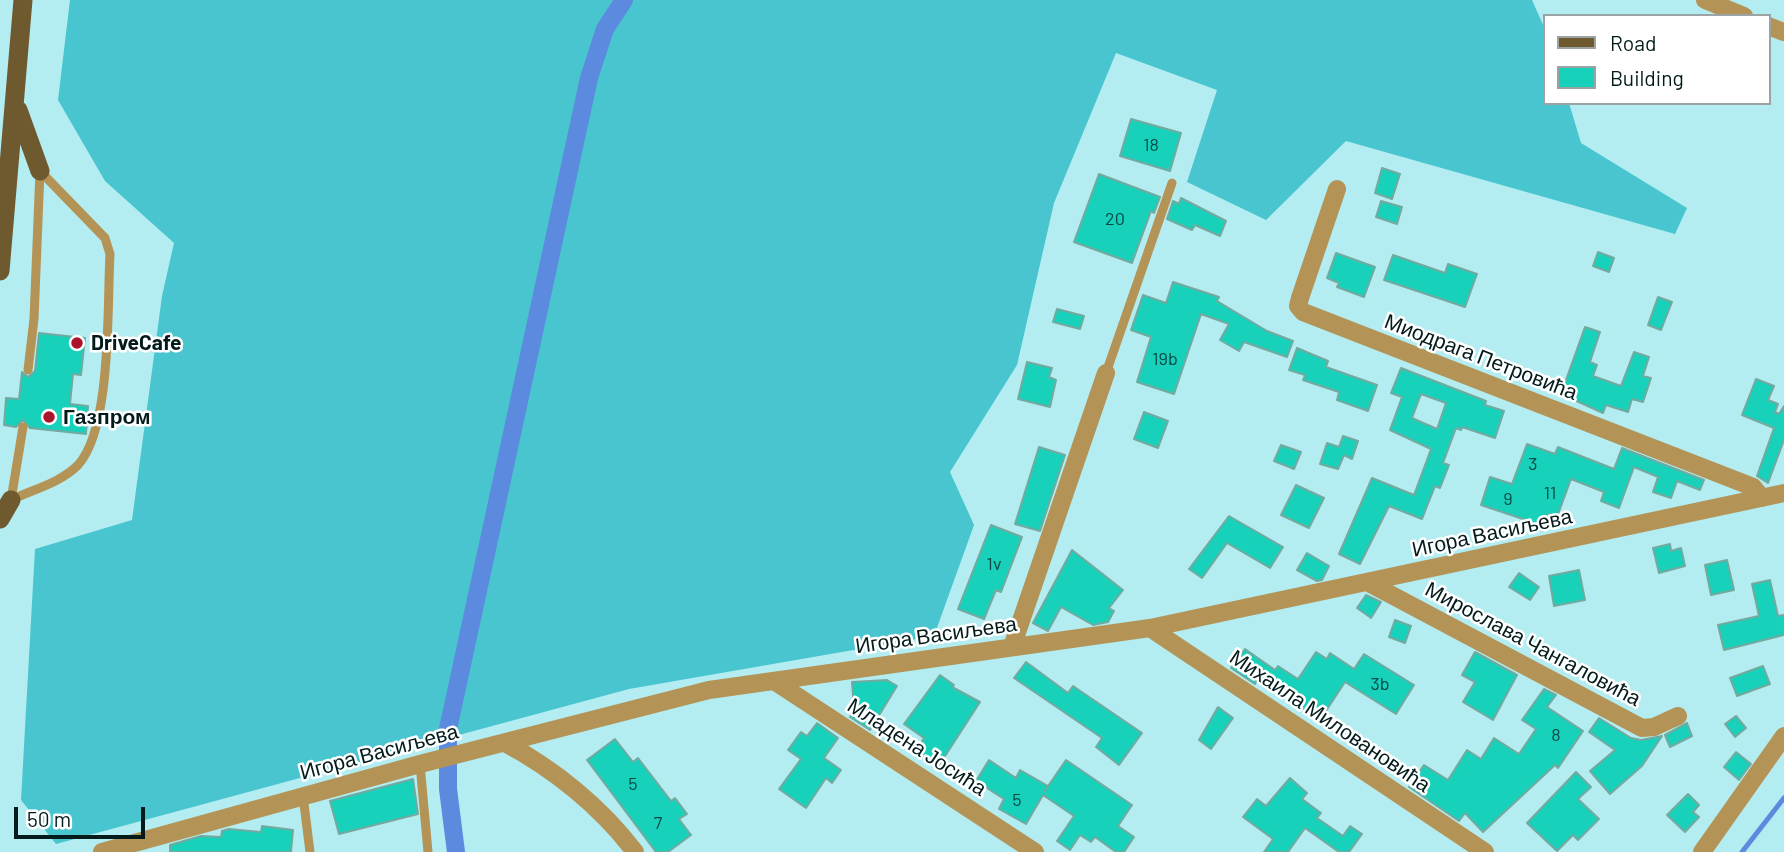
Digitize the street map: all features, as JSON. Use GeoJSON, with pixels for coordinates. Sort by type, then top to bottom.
{"type":"FeatureCollection","features":[{"type":"Feature","properties":{"kind":"main road"},"geometry":{"type":"LineString","coordinates":[[0,271],[23,0]]}},
{"type":"Feature","properties":{"kind":"main road"},"geometry":{"type":"LineString","coordinates":[[14,88],[18,118],[40,171]]}},
{"type":"Feature","properties":{"kind":"main road"},"geometry":{"type":"LineString","coordinates":[[0,519],[11,500]]}},
{"type":"Feature","properties":{"kind":"street"},"geometry":{"type":"LineString","coordinates":[[1705,0],[1739,14]]}},
{"type":"Feature","properties":{"kind":"street","name":"Миодрага Петровића"},"geometry":{"type":"LineString","coordinates":[[1338,189],[1300,298],[1298,306],[1303,312],[1753,487],[1762,498]]}},
{"type":"Feature","properties":{"kind":"street"},"geometry":{"type":"LineString","coordinates":[[1012,647],[1106,373]]}},
{"type":"Feature","properties":{"kind":"street","name":"Игора Васиљева"},"geometry":{"type":"LineString","coordinates":[[109,851],[425,763],[709,690],[1150,628],[1784,493]]}},
{"type":"Feature","properties":{"kind":"street","name":"Мирослава Чангаловића"},"geometry":{"type":"LineString","coordinates":[[1369,583],[1642,728],[1654,727],[1678,716]]}},
{"type":"Feature","properties":{"kind":"street","name":"Михаила Миловановића"},"geometry":{"type":"LineString","coordinates":[[1150,628],[1485,852]]}},
{"type":"Feature","properties":{"kind":"street","name":"Младена Јосића"},"geometry":{"type":"LineString","coordinates":[[774,681],[1035,852]]}},
{"type":"Feature","properties":{"kind":"street"},"geometry":{"type":"LineString","coordinates":[[1702,852],[1784,736]]}},
{"type":"Feature","properties":{"kind":"street"},"geometry":{"type":"LineString","coordinates":[[505,743],[541,762],[607,820],[635,852]]}},
{"type":"Feature","properties":{"kind":"lane"},"geometry":{"type":"LineString","coordinates":[[29,370],[34,318],[40,171]]}},
{"type":"Feature","properties":{"kind":"lane"},"geometry":{"type":"LineString","coordinates":[[11,500],[53,483],[79,463],[93,443],[101,412],[110,254],[105,237],[40,171]]}},
{"type":"Feature","properties":{"kind":"lane"},"geometry":{"type":"LineString","coordinates":[[1106,373],[1172,183]]}},
{"type":"Feature","properties":{"kind":"lane"},"geometry":{"type":"LineString","coordinates":[[11,500],[23,427]]}},
{"type":"Feature","properties":{"kind":"lane"},"geometry":{"type":"LineString","coordinates":[[425,763],[428,852]]}},
{"type":"Feature","properties":{"kind":"lane"},"geometry":{"type":"LineString","coordinates":[[303,796],[310,852]]}},
{"type":"Feature","properties":{"kind":"shaded area"},"geometry":{"type":"Polygon","coordinates":[[[70,0],[1532,0],[1542,22],[1542,105],[1570,105],[1581,143],[1687,208],[1675,234],[1346,141],[1266,220],[1187,182],[1217,90],[1116,53],[1054,203],[1017,365],[950,472],[974,525],[934,636],[629,689],[56,844],[21,800],[35,549],[132,520],[162,296],[174,243],[105,181],[58,100],[70,0]]]}},
{"type":"Feature","properties":{"kind":"building"},"geometry":{"type":"Polygon","coordinates":[[[1131,119],[1181,133],[1170,171],[1120,156],[1131,119]]]}},
{"type":"Feature","properties":{"kind":"building"},"geometry":{"type":"Polygon","coordinates":[[[1382,168],[1400,174],[1392,199],[1375,193],[1382,168]]]}},
{"type":"Feature","properties":{"kind":"building"},"geometry":{"type":"Polygon","coordinates":[[[1099,174],[1160,197],[1154,213],[1151,211],[1132,263],[1074,242],[1099,174]]]}},
{"type":"Feature","properties":{"kind":"building"},"geometry":{"type":"Polygon","coordinates":[[[1181,198],[1226,221],[1220,236],[1195,225],[1192,230],[1167,219],[1173,201],[1179,204],[1181,198]]]}},
{"type":"Feature","properties":{"kind":"building"},"geometry":{"type":"Polygon","coordinates":[[[1381,201],[1402,207],[1397,224],[1376,217],[1381,201]]]}},
{"type":"Feature","properties":{"kind":"building"},"geometry":{"type":"Polygon","coordinates":[[[1598,252],[1614,258],[1609,272],[1593,266],[1598,252]]]}},
{"type":"Feature","properties":{"kind":"building"},"geometry":{"type":"Polygon","coordinates":[[[1336,253],[1375,267],[1364,297],[1337,287],[1339,283],[1327,278],[1336,253]]]}},
{"type":"Feature","properties":{"kind":"building"},"geometry":{"type":"Polygon","coordinates":[[[1393,255],[1445,273],[1448,264],[1477,274],[1465,307],[1384,280],[1393,255]]]}},
{"type":"Feature","properties":{"kind":"building"},"geometry":{"type":"Polygon","coordinates":[[[1173,282],[1219,297],[1217,301],[1267,331],[1293,341],[1287,357],[1244,342],[1239,351],[1220,340],[1229,324],[1201,314],[1174,394],[1137,382],[1151,337],[1131,330],[1143,295],[1166,303],[1173,282]]]}},
{"type":"Feature","properties":{"kind":"building"},"geometry":{"type":"Polygon","coordinates":[[[1658,297],[1672,302],[1661,330],[1648,325],[1658,297]]]}},
{"type":"Feature","properties":{"kind":"building"},"geometry":{"type":"Polygon","coordinates":[[[1057,309],[1084,316],[1080,329],[1053,322],[1057,309]]]}},
{"type":"Feature","properties":{"kind":"building"},"geometry":{"type":"Polygon","coordinates":[[[1585,327],[1600,332],[1590,362],[1597,365],[1593,376],[1621,386],[1634,352],[1649,357],[1643,376],[1651,378],[1643,402],[1632,399],[1628,412],[1606,405],[1603,413],[1561,394],[1585,327]]]}},
{"type":"Feature","properties":{"kind":"building"},"geometry":{"type":"Polygon","coordinates":[[[39,333],[85,338],[81,375],[73,374],[70,404],[88,406],[86,434],[30,428],[23,420],[16,427],[4,425],[6,398],[19,399],[22,372],[28,377],[35,371],[39,333]]]}},
{"type":"Feature","properties":{"kind":"building"},"geometry":{"type":"Polygon","coordinates":[[[1297,348],[1328,361],[1326,367],[1377,385],[1368,411],[1337,400],[1339,392],[1303,380],[1305,375],[1289,370],[1297,348]]]}},
{"type":"Feature","properties":{"kind":"building"},"geometry":{"type":"Polygon","coordinates":[[[1027,362],[1052,368],[1049,377],[1056,380],[1050,407],[1018,399],[1027,362]]]}},
{"type":"Feature","properties":{"kind":"building"},"geometry":{"type":"Polygon","coordinates":[[[1401,368],[1486,401],[1485,405],[1504,411],[1495,438],[1462,427],[1461,430],[1456,428],[1443,463],[1449,465],[1440,488],[1435,486],[1422,519],[1389,506],[1360,564],[1339,554],[1372,478],[1414,495],[1431,449],[1390,430],[1402,397],[1391,393],[1401,368]],[[1421,394],[1412,418],[1437,429],[1446,403],[1421,394]]]}},
{"type":"Feature","properties":{"kind":"building"},"geometry":{"type":"Polygon","coordinates":[[[1756,379],[1774,386],[1768,400],[1778,404],[1775,412],[1779,414],[1784,406],[1784,440],[1768,483],[1757,476],[1774,428],[1742,415],[1756,379]]]}},
{"type":"Feature","properties":{"kind":"building"},"geometry":{"type":"Polygon","coordinates":[[[1144,412],[1168,421],[1158,448],[1134,439],[1144,412]]]}},
{"type":"Feature","properties":{"kind":"building"},"geometry":{"type":"Polygon","coordinates":[[[1343,436],[1358,441],[1352,459],[1344,455],[1338,469],[1320,464],[1327,443],[1339,447],[1343,436]]]}},
{"type":"Feature","properties":{"kind":"building"},"geometry":{"type":"Polygon","coordinates":[[[1527,444],[1555,454],[1558,447],[1614,469],[1622,448],[1704,480],[1700,490],[1677,481],[1671,498],[1653,492],[1658,477],[1634,467],[1619,508],[1601,501],[1604,492],[1571,479],[1557,517],[1549,514],[1544,531],[1531,527],[1532,522],[1481,505],[1490,477],[1512,484],[1527,444]]]}},
{"type":"Feature","properties":{"kind":"building"},"geometry":{"type":"Polygon","coordinates":[[[1281,445],[1301,452],[1294,469],[1274,461],[1281,445]]]}},
{"type":"Feature","properties":{"kind":"building"},"geometry":{"type":"Polygon","coordinates":[[[1039,447],[1065,455],[1040,531],[1015,524],[1039,447]]]}},
{"type":"Feature","properties":{"kind":"building"},"geometry":{"type":"Polygon","coordinates":[[[1296,485],[1324,498],[1309,528],[1281,515],[1296,485]]]}},
{"type":"Feature","properties":{"kind":"building"},"geometry":{"type":"Polygon","coordinates":[[[1229,516],[1283,547],[1270,568],[1227,543],[1202,578],[1189,569],[1229,516]]]}},
{"type":"Feature","properties":{"kind":"building"},"geometry":{"type":"Polygon","coordinates":[[[991,525],[1022,537],[1001,592],[996,590],[984,619],[958,609],[991,525]]]}},
{"type":"Feature","properties":{"kind":"building"},"geometry":{"type":"Polygon","coordinates":[[[1670,544],[1671,551],[1681,548],[1685,566],[1659,573],[1653,548],[1670,544]]]}},
{"type":"Feature","properties":{"kind":"building"},"geometry":{"type":"Polygon","coordinates":[[[1072,550],[1123,590],[1109,608],[1114,611],[1108,622],[1093,625],[1061,607],[1048,631],[1033,623],[1072,550]]]}},
{"type":"Feature","properties":{"kind":"building"},"geometry":{"type":"Polygon","coordinates":[[[1307,553],[1329,566],[1322,580],[1317,581],[1297,570],[1307,553]]]}},
{"type":"Feature","properties":{"kind":"building"},"geometry":{"type":"Polygon","coordinates":[[[1727,560],[1734,590],[1711,595],[1705,565],[1727,560]]]}},
{"type":"Feature","properties":{"kind":"building"},"geometry":{"type":"Polygon","coordinates":[[[1579,570],[1585,600],[1554,606],[1549,576],[1579,570]]]}},
{"type":"Feature","properties":{"kind":"building"},"geometry":{"type":"Polygon","coordinates":[[[1519,573],[1539,587],[1530,600],[1509,587],[1519,573]]]}},
{"type":"Feature","properties":{"kind":"building"},"geometry":{"type":"Polygon","coordinates":[[[1770,580],[1778,616],[1784,615],[1784,635],[1724,650],[1718,625],[1759,616],[1752,584],[1770,580]]]}},
{"type":"Feature","properties":{"kind":"building"},"geometry":{"type":"Polygon","coordinates":[[[1366,595],[1381,602],[1371,618],[1357,608],[1366,595]]]}},
{"type":"Feature","properties":{"kind":"building"},"geometry":{"type":"Polygon","coordinates":[[[1395,620],[1411,626],[1405,643],[1389,637],[1395,620]]]}},
{"type":"Feature","properties":{"kind":"building"},"geometry":{"type":"Polygon","coordinates":[[[1245,649],[1275,670],[1278,666],[1298,679],[1316,652],[1327,659],[1330,653],[1354,669],[1364,654],[1414,685],[1396,714],[1345,682],[1320,720],[1258,679],[1255,684],[1231,668],[1245,649]]]}},
{"type":"Feature","properties":{"kind":"building"},"geometry":{"type":"Polygon","coordinates":[[[1475,652],[1517,675],[1493,720],[1463,702],[1475,682],[1462,675],[1475,652]]]}},
{"type":"Feature","properties":{"kind":"building"},"geometry":{"type":"Polygon","coordinates":[[[1026,662],[1068,693],[1073,686],[1142,733],[1119,765],[1096,747],[1102,738],[1014,678],[1026,662]]]}},
{"type":"Feature","properties":{"kind":"building"},"geometry":{"type":"Polygon","coordinates":[[[1763,666],[1770,684],[1737,696],[1730,678],[1763,666]]]}},
{"type":"Feature","properties":{"kind":"building"},"geometry":{"type":"Polygon","coordinates":[[[940,675],[954,685],[952,687],[980,702],[938,767],[915,753],[924,738],[904,724],[940,675]]]}},
{"type":"Feature","properties":{"kind":"building"},"geometry":{"type":"Polygon","coordinates":[[[887,680],[897,686],[870,730],[850,717],[854,710],[852,682],[887,680]]]}},
{"type":"Feature","properties":{"kind":"building"},"geometry":{"type":"Polygon","coordinates":[[[1544,689],[1556,695],[1547,707],[1583,731],[1558,768],[1555,765],[1483,832],[1465,813],[1459,821],[1409,787],[1424,765],[1448,780],[1467,750],[1481,759],[1494,738],[1519,754],[1536,729],[1522,720],[1544,689]]]}},
{"type":"Feature","properties":{"kind":"building"},"geometry":{"type":"Polygon","coordinates":[[[1218,707],[1233,718],[1211,749],[1199,740],[1218,707]]]}},
{"type":"Feature","properties":{"kind":"building"},"geometry":{"type":"Polygon","coordinates":[[[1736,716],[1746,728],[1735,737],[1725,724],[1736,716]]]}},
{"type":"Feature","properties":{"kind":"building"},"geometry":{"type":"Polygon","coordinates":[[[1599,718],[1631,738],[1641,740],[1662,736],[1642,766],[1610,794],[1590,771],[1615,750],[1589,732],[1599,718]]]}},
{"type":"Feature","properties":{"kind":"building"},"geometry":{"type":"Polygon","coordinates":[[[817,723],[838,738],[824,758],[841,770],[832,783],[826,778],[806,808],[779,789],[801,759],[788,750],[801,732],[807,736],[817,723]]]}},
{"type":"Feature","properties":{"kind":"building"},"geometry":{"type":"Polygon","coordinates":[[[1687,723],[1692,736],[1670,747],[1665,735],[1687,723]]]}},
{"type":"Feature","properties":{"kind":"building"},"geometry":{"type":"Polygon","coordinates":[[[615,739],[633,762],[638,758],[671,801],[675,798],[687,814],[679,819],[691,835],[668,852],[656,852],[587,760],[615,739]]]}},
{"type":"Feature","properties":{"kind":"building"},"geometry":{"type":"Polygon","coordinates":[[[1736,752],[1751,764],[1739,780],[1724,767],[1736,752]]]}},
{"type":"Feature","properties":{"kind":"building"},"geometry":{"type":"Polygon","coordinates":[[[989,760],[1016,778],[1020,770],[1048,786],[1044,792],[1066,760],[1132,805],[1118,826],[1134,837],[1124,852],[1116,852],[1095,837],[1091,842],[1080,835],[1070,850],[1057,841],[1074,816],[1043,795],[1026,824],[999,809],[1004,799],[976,781],[989,760]]]}},
{"type":"Feature","properties":{"kind":"building"},"geometry":{"type":"Polygon","coordinates":[[[1576,772],[1591,787],[1578,799],[1599,819],[1578,840],[1573,835],[1557,851],[1527,823],[1576,772]]]}},
{"type":"Feature","properties":{"kind":"building"},"geometry":{"type":"Polygon","coordinates":[[[1290,778],[1307,793],[1302,799],[1321,813],[1317,818],[1343,836],[1350,826],[1362,834],[1349,852],[1339,852],[1305,828],[1288,852],[1264,852],[1273,839],[1243,817],[1257,799],[1266,806],[1290,778]]]}},
{"type":"Feature","properties":{"kind":"building"},"geometry":{"type":"Polygon","coordinates":[[[413,779],[418,814],[339,834],[330,801],[413,779]]]}},
{"type":"Feature","properties":{"kind":"building"},"geometry":{"type":"Polygon","coordinates":[[[1688,794],[1699,805],[1693,812],[1699,817],[1685,832],[1667,815],[1688,794]]]}},
{"type":"Feature","properties":{"kind":"building"},"geometry":{"type":"Polygon","coordinates":[[[262,826],[293,830],[291,852],[170,852],[170,845],[201,836],[221,837],[222,831],[229,829],[261,832],[262,826]]]}},
{"type":"Feature","properties":{"kind":"waterway"},"geometry":{"type":"LineString","coordinates":[[456,852],[448,789],[448,729],[589,78],[605,29],[624,0]]}},
{"type":"Feature","properties":{"kind":"waterway"},"geometry":{"type":"LineString","coordinates":[[1742,852],[1784,798]]}},
{"type":"Feature","properties":{"kind":"place","name":"DriveCafe"},"geometry":{"type":"Point","coordinates":[77,343]}},
{"type":"Feature","properties":{"kind":"place","name":"Газпром"},"geometry":{"type":"Point","coordinates":[49,417]}}]}
